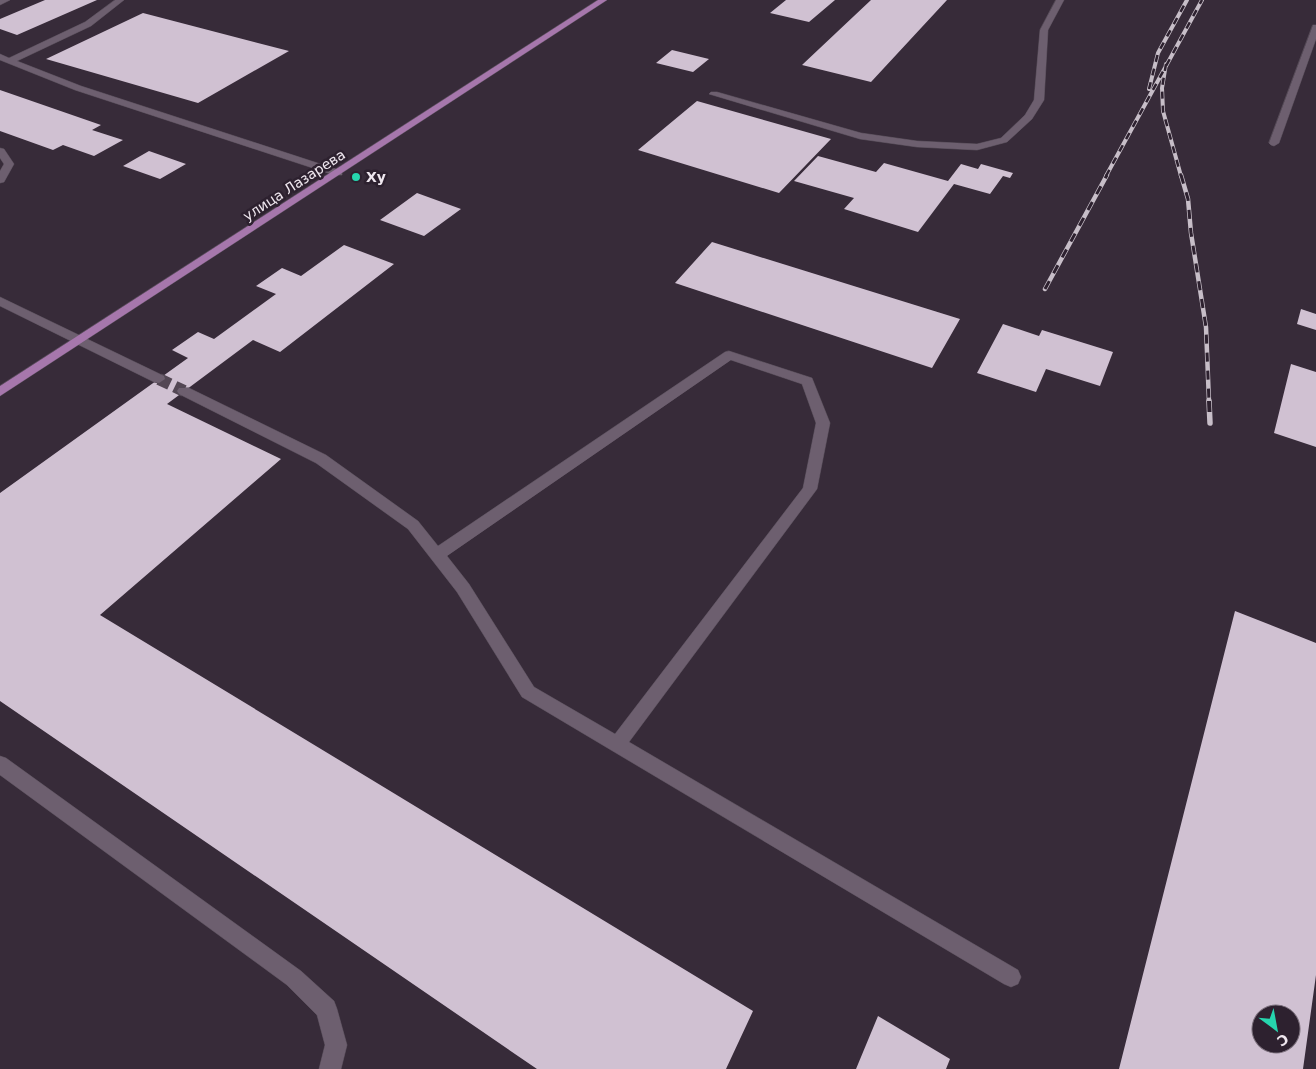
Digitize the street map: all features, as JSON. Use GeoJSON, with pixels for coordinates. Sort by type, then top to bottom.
{"type":"FeatureCollection","features":[{"type":"Feature","properties":{"kind":"main road","name":"улица Лазарева"},"geometry":{"type":"LineString","coordinates":[[1,390],[603,0]]}},
{"type":"Feature","properties":{"kind":"lane"},"geometry":{"type":"LineString","coordinates":[[0,3],[6,0]]}},
{"type":"Feature","properties":{"kind":"lane"},"geometry":{"type":"LineString","coordinates":[[4,59],[88,24],[120,0]]}},
{"type":"Feature","properties":{"kind":"lane"},"geometry":{"type":"LineString","coordinates":[[714,94],[860,136],[917,144],[977,147],[1004,140],[1029,117],[1039,100],[1044,30],[1060,0]]}},
{"type":"Feature","properties":{"kind":"lane"},"geometry":{"type":"LineString","coordinates":[[1274,143],[1316,27]]}},
{"type":"Feature","properties":{"kind":"lane"},"geometry":{"type":"LineString","coordinates":[[4,59],[78,88],[338,173]]}},
{"type":"Feature","properties":{"kind":"lane"},"geometry":{"type":"LineString","coordinates":[[0,151],[9,164],[0,180]]}},
{"type":"Feature","properties":{"kind":"lane"},"geometry":{"type":"LineString","coordinates":[[0,300],[159,378]]}},
{"type":"Feature","properties":{"kind":"lane"},"geometry":{"type":"LineString","coordinates":[[436,555],[729,354],[807,381],[823,423],[810,489],[617,745]]}},
{"type":"Feature","properties":{"kind":"lane"},"geometry":{"type":"LineString","coordinates":[[184,391],[321,458],[413,524],[464,588],[528,692],[1011,977]]}},
{"type":"Feature","properties":{"kind":"lane"},"geometry":{"type":"LineString","coordinates":[[0,764],[294,978],[326,1009],[336,1045],[330,1069]]}},
{"type":"Feature","properties":{"kind":"building"},"geometry":{"type":"Polygon","coordinates":[[[45,0],[97,0],[17,35],[0,29],[0,19],[45,0]]]}},
{"type":"Feature","properties":{"kind":"building"},"geometry":{"type":"Polygon","coordinates":[[[786,0],[835,0],[809,22],[770,13],[786,0]]]}},
{"type":"Feature","properties":{"kind":"building"},"geometry":{"type":"Polygon","coordinates":[[[871,0],[947,0],[871,82],[802,65],[871,0]]]}},
{"type":"Feature","properties":{"kind":"building"},"geometry":{"type":"Polygon","coordinates":[[[143,13],[289,51],[198,103],[46,59],[143,13]]]}},
{"type":"Feature","properties":{"kind":"building"},"geometry":{"type":"Polygon","coordinates":[[[672,50],[709,59],[693,72],[656,63],[672,50]]]}},
{"type":"Feature","properties":{"kind":"building"},"geometry":{"type":"Polygon","coordinates":[[[0,90],[101,125],[92,130],[123,140],[94,156],[63,145],[53,150],[0,131],[0,90]]]}},
{"type":"Feature","properties":{"kind":"building"},"geometry":{"type":"Polygon","coordinates":[[[697,101],[831,139],[779,193],[638,150],[697,101]]]}},
{"type":"Feature","properties":{"kind":"building"},"geometry":{"type":"Polygon","coordinates":[[[149,151],[186,164],[160,179],[123,166],[149,151]]]}},
{"type":"Feature","properties":{"kind":"building"},"geometry":{"type":"Polygon","coordinates":[[[818,156],[876,172],[884,163],[948,181],[961,164],[978,169],[981,164],[1013,173],[1010,178],[1003,176],[990,194],[954,184],[918,232],[844,209],[854,198],[794,181],[818,156]]]}},
{"type":"Feature","properties":{"kind":"building"},"geometry":{"type":"Polygon","coordinates":[[[417,193],[461,209],[424,236],[380,220],[417,193]]]}},
{"type":"Feature","properties":{"kind":"building"},"geometry":{"type":"Polygon","coordinates":[[[712,242],[960,319],[932,368],[675,283],[712,242]]]}},
{"type":"Feature","properties":{"kind":"building"},"geometry":{"type":"Polygon","coordinates":[[[344,245],[394,264],[280,352],[253,340],[167,404],[281,459],[100,615],[753,1011],[726,1069],[537,1069],[0,701],[0,493],[188,358],[172,350],[198,332],[214,339],[276,294],[256,286],[282,268],[301,276],[344,245]]]}},
{"type":"Feature","properties":{"kind":"building"},"geometry":{"type":"Polygon","coordinates":[[[1301,309],[1316,314],[1316,330],[1297,324],[1301,309]]]}},
{"type":"Feature","properties":{"kind":"building"},"geometry":{"type":"Polygon","coordinates":[[[1003,324],[1039,336],[1042,330],[1113,352],[1100,386],[1046,369],[1036,392],[977,373],[1003,324]]]}},
{"type":"Feature","properties":{"kind":"building"},"geometry":{"type":"Polygon","coordinates":[[[1291,364],[1316,372],[1316,447],[1274,433],[1291,364]]]}},
{"type":"Feature","properties":{"kind":"building"},"geometry":{"type":"Polygon","coordinates":[[[1235,611],[1316,643],[1316,975],[1303,1069],[1119,1069],[1235,611]]]}},
{"type":"Feature","properties":{"kind":"building"},"geometry":{"type":"Polygon","coordinates":[[[878,1016],[950,1059],[946,1069],[856,1069],[878,1016]]]}},
{"type":"Feature","properties":{"kind":"tunnel"},"geometry":{"type":"LineString","coordinates":[[159,379],[184,391]]}},
{"type":"Feature","properties":{"kind":"railway"},"geometry":{"type":"LineString","coordinates":[[1149,89],[1158,53],[1187,0]]}},
{"type":"Feature","properties":{"kind":"railway"},"geometry":{"type":"LineString","coordinates":[[1166,67],[1202,0]]}},
{"type":"Feature","properties":{"kind":"railway"},"geometry":{"type":"LineString","coordinates":[[1106,176],[1166,67]]}},
{"type":"Feature","properties":{"kind":"railway"},"geometry":{"type":"LineString","coordinates":[[1166,67],[1162,88],[1163,111],[1181,176]]}},
{"type":"Feature","properties":{"kind":"railway"},"geometry":{"type":"LineString","coordinates":[[1045,289],[1107,175]]}},
{"type":"Feature","properties":{"kind":"railway"},"geometry":{"type":"LineString","coordinates":[[1181,175],[1188,199],[1191,233],[1206,327],[1209,402]]}},
{"type":"Feature","properties":{"kind":"railway"},"geometry":{"type":"LineString","coordinates":[[1209,401],[1210,423]]}},
{"type":"Feature","properties":{"kind":"place","name":"Xy"},"geometry":{"type":"Point","coordinates":[356,177]}}]}
